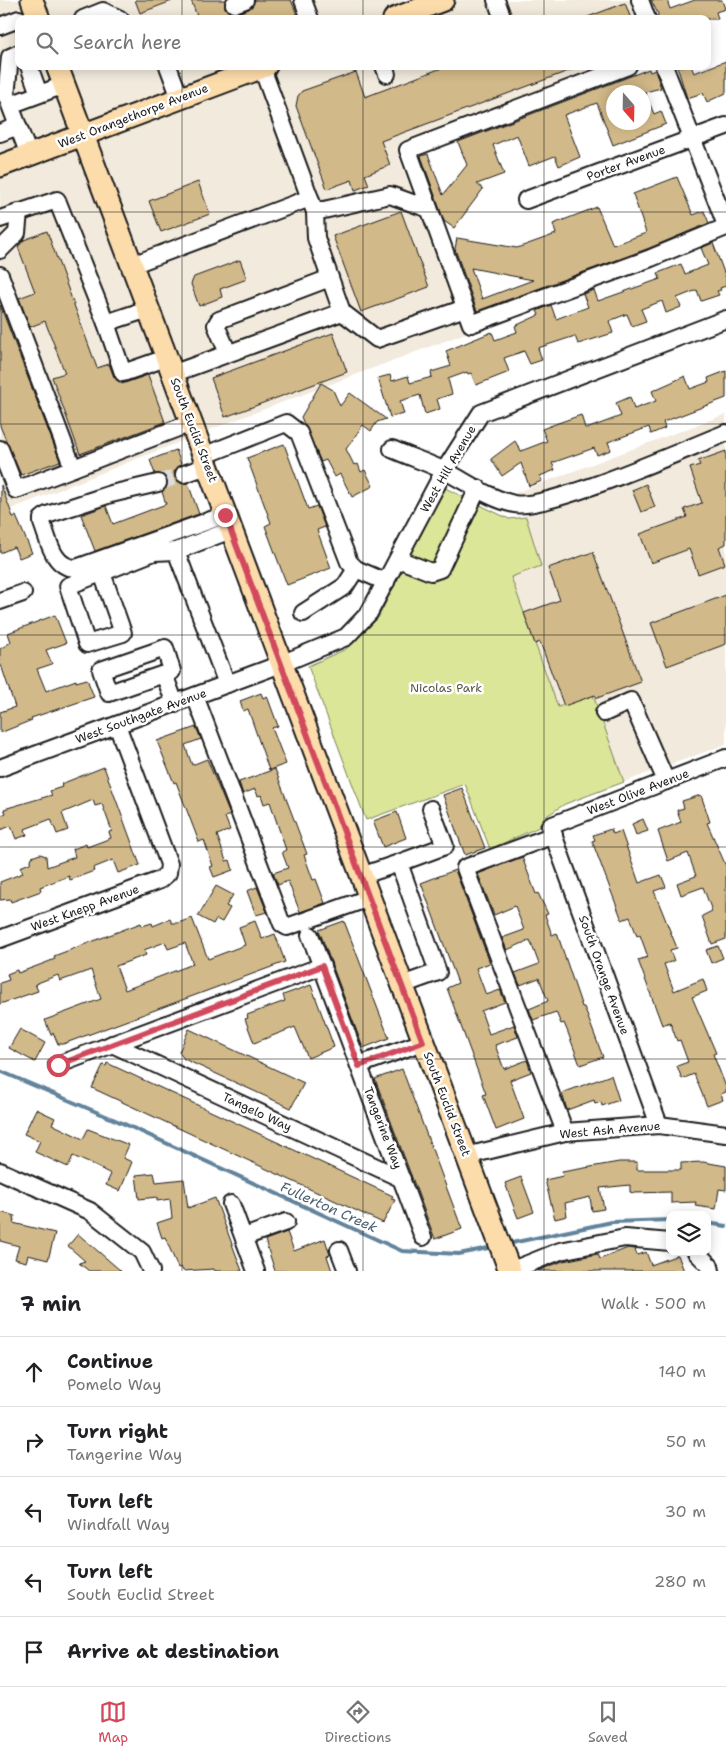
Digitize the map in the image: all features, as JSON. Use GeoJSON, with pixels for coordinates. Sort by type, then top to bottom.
{"type":"FeatureCollection","features":[{"type":"Feature","properties":{"kind":"main road"},"geometry":{"type":"LineString","coordinates":[[404,15],[443,0]]}},
{"type":"Feature","properties":{"kind":"main road","name":"West Orangethorpe Avenue"},"geometry":{"type":"LineString","coordinates":[[0,166],[256,70]]}},
{"type":"Feature","properties":{"kind":"main road","name":"South Euclid Street"},"geometry":{"type":"LineString","coordinates":[[61,76],[508,1267]]}},
{"type":"Feature","properties":{"kind":"street"},"geometry":{"type":"LineString","coordinates":[[303,0],[309,15]]}},
{"type":"Feature","properties":{"kind":"street"},"geometry":{"type":"LineString","coordinates":[[496,0],[502,15]]}},
{"type":"Feature","properties":{"kind":"street"},"geometry":{"type":"LineString","coordinates":[[640,0],[646,15]]}},
{"type":"Feature","properties":{"kind":"street"},"geometry":{"type":"LineString","coordinates":[[92,15],[103,11],[112,15]]}},
{"type":"Feature","properties":{"kind":"street"},"geometry":{"type":"LineString","coordinates":[[0,26],[15,20]]}},
{"type":"Feature","properties":{"kind":"street"},"geometry":{"type":"LineString","coordinates":[[0,133],[8,110],[10,57],[15,55]]}},
{"type":"Feature","properties":{"kind":"street"},"geometry":{"type":"LineString","coordinates":[[30,70],[39,94]]}},
{"type":"Feature","properties":{"kind":"street"},"geometry":{"type":"LineString","coordinates":[[170,70],[180,98]]}},
{"type":"Feature","properties":{"kind":"street"},"geometry":{"type":"LineString","coordinates":[[265,70],[312,205],[316,238],[342,312],[377,340],[465,308]]}},
{"type":"Feature","properties":{"kind":"street"},"geometry":{"type":"LineString","coordinates":[[618,70],[408,150],[471,324],[651,258],[726,226],[666,70]]}},
{"type":"Feature","properties":{"kind":"street"},"geometry":{"type":"LineString","coordinates":[[8,110],[39,94],[61,76]]}},
{"type":"Feature","properties":{"kind":"street"},"geometry":{"type":"LineString","coordinates":[[8,110],[29,155]]}},
{"type":"Feature","properties":{"kind":"street","name":"Porter Avenue"},"geometry":{"type":"LineString","coordinates":[[526,200],[726,126]]}},
{"type":"Feature","properties":{"kind":"street"},"geometry":{"type":"LineString","coordinates":[[132,265],[312,205],[390,194],[429,209]]}},
{"type":"Feature","properties":{"kind":"street"},"geometry":{"type":"LineString","coordinates":[[0,219],[57,200],[124,373],[228,354],[342,312]]}},
{"type":"Feature","properties":{"kind":"street"},"geometry":{"type":"LineString","coordinates":[[0,250],[17,233],[19,212]]}},
{"type":"Feature","properties":{"kind":"street"},"geometry":{"type":"LineString","coordinates":[[0,275],[73,468]]}},
{"type":"Feature","properties":{"kind":"street"},"geometry":{"type":"LineString","coordinates":[[228,354],[216,325],[219,320],[330,278]]}},
{"type":"Feature","properties":{"kind":"street"},"geometry":{"type":"LineString","coordinates":[[106,324],[148,309]]}},
{"type":"Feature","properties":{"kind":"street","name":"West Hill Avenue"},"geometry":{"type":"LineString","coordinates":[[281,664],[346,637],[369,613],[444,470],[481,413],[726,319]]}},
{"type":"Feature","properties":{"kind":"street"},"geometry":{"type":"LineString","coordinates":[[0,449],[16,490],[191,422]]}},
{"type":"Feature","properties":{"kind":"street"},"geometry":{"type":"LineString","coordinates":[[184,474],[205,461],[286,423],[299,433],[345,555],[356,569],[386,582]]}},
{"type":"Feature","properties":{"kind":"street"},"geometry":{"type":"LineString","coordinates":[[392,449],[444,470],[497,498],[514,504],[531,505],[553,499],[726,433]]}},
{"type":"Feature","properties":{"kind":"street"},"geometry":{"type":"LineString","coordinates":[[158,483],[111,494],[47,515],[42,519],[42,523],[57,561],[67,568],[76,568],[228,523]]}},
{"type":"Feature","properties":{"kind":"street"},"geometry":{"type":"LineString","coordinates":[[398,559],[432,572],[440,569],[478,488]]}},
{"type":"Feature","properties":{"kind":"street"},"geometry":{"type":"LineString","coordinates":[[102,573],[154,552],[176,550],[228,523]]}},
{"type":"Feature","properties":{"kind":"street"},"geometry":{"type":"LineString","coordinates":[[176,550],[227,684]]}},
{"type":"Feature","properties":{"kind":"street"},"geometry":{"type":"LineString","coordinates":[[303,613],[345,586],[356,569]]}},
{"type":"Feature","properties":{"kind":"street"},"geometry":{"type":"LineString","coordinates":[[0,601],[23,592]]}},
{"type":"Feature","properties":{"kind":"street","name":"West Southgate Avenue"},"geometry":{"type":"LineString","coordinates":[[0,768],[281,664]]}},
{"type":"Feature","properties":{"kind":"street"},"geometry":{"type":"LineString","coordinates":[[164,674],[175,704]]}},
{"type":"Feature","properties":{"kind":"street"},"geometry":{"type":"LineString","coordinates":[[195,696],[282,924],[287,927],[369,898]]}},
{"type":"Feature","properties":{"kind":"street"},"geometry":{"type":"LineString","coordinates":[[604,713],[632,701],[666,781]]}},
{"type":"Feature","properties":{"kind":"street","name":"West Knepp Avenue"},"geometry":{"type":"LineString","coordinates":[[0,939],[160,880],[168,874],[169,864],[117,725]]}},
{"type":"Feature","properties":{"kind":"street","name":"West Olive Avenue"},"geometry":{"type":"LineString","coordinates":[[565,1132],[465,868],[666,781],[724,763]]}},
{"type":"Feature","properties":{"kind":"street"},"geometry":{"type":"LineString","coordinates":[[361,876],[445,846],[431,809]]}},
{"type":"Feature","properties":{"kind":"street","name":"South Orange Avenue"},"geometry":{"type":"LineString","coordinates":[[552,831],[659,1125]]}},
{"type":"Feature","properties":{"kind":"street"},"geometry":{"type":"LineString","coordinates":[[399,863],[438,972],[402,985]]}},
{"type":"Feature","properties":{"kind":"street","name":"Tangerine Way"},"geometry":{"type":"LineString","coordinates":[[310,935],[423,1237]]}},
{"type":"Feature","properties":{"kind":"street"},"geometry":{"type":"LineString","coordinates":[[58,1065],[322,966]]}},
{"type":"Feature","properties":{"kind":"street"},"geometry":{"type":"LineString","coordinates":[[359,1066],[423,1042]]}},
{"type":"Feature","properties":{"kind":"street","name":"Tangelo Way"},"geometry":{"type":"LineString","coordinates":[[112,1044],[402,1179]]}},
{"type":"Feature","properties":{"kind":"street","name":"West Ash Avenue"},"geometry":{"type":"LineString","coordinates":[[466,1156],[565,1132],[659,1125],[726,1134]]}},
{"type":"Feature","properties":{"kind":"street"},"geometry":{"type":"LineString","coordinates":[[0,1171],[90,1211],[142,1252],[151,1271]]}},
{"type":"Feature","properties":{"kind":"street"},"geometry":{"type":"LineString","coordinates":[[231,1204],[256,1271]]}},
{"type":"Feature","properties":{"kind":"street"},"geometry":{"type":"LineString","coordinates":[[244,1237],[286,1222]]}},
{"type":"Feature","properties":{"kind":"street"},"geometry":{"type":"LineString","coordinates":[[508,1267],[560,1251],[625,1238],[666,1242]]}},
{"type":"Feature","properties":{"kind":"street"},"geometry":{"type":"LineString","coordinates":[[339,1250],[347,1271]]}},
{"type":"Feature","properties":{"kind":"street"},"geometry":{"type":"LineString","coordinates":[[700,1256],[710,1266],[711,1271]]}},
{"type":"Feature","properties":{"kind":"shaded area"},"geometry":{"type":"Polygon","coordinates":[[[0,0],[635,0],[641,15],[15,15],[15,70],[624,70],[398,155],[466,333],[217,427],[11,509],[0,480],[0,0]]]}},
{"type":"Feature","properties":{"kind":"shaded area"},"geometry":{"type":"Polygon","coordinates":[[[726,414],[726,744],[624,782],[593,696],[558,708],[510,577],[541,565],[526,517],[515,493],[726,414]]]}},
{"type":"Feature","properties":{"kind":"green space","name":"Nicolas Park"},"geometry":{"type":"Polygon","coordinates":[[[443,487],[509,519],[526,517],[541,566],[511,577],[558,707],[593,695],[624,782],[565,804],[542,819],[539,827],[490,849],[465,784],[366,820],[308,666],[346,649],[378,618],[443,487]]]}},
{"type":"Feature","properties":{"kind":"building"},"geometry":{"type":"Polygon","coordinates":[[[135,0],[171,0],[172,1],[140,13],[135,0]]]}},
{"type":"Feature","properties":{"kind":"building"},"geometry":{"type":"Polygon","coordinates":[[[191,0],[225,0],[225,8],[233,14],[249,9],[255,0],[291,0],[297,15],[197,15],[191,0]]]}},
{"type":"Feature","properties":{"kind":"building"},"geometry":{"type":"Polygon","coordinates":[[[651,0],[667,0],[670,9],[695,0],[722,0],[725,9],[716,12],[718,19],[711,19],[711,15],[658,14],[651,0]]]}},
{"type":"Feature","properties":{"kind":"building"},"geometry":{"type":"Polygon","coordinates":[[[625,3],[630,15],[593,15],[625,3]]]}},
{"type":"Feature","properties":{"kind":"building"},"geometry":{"type":"Polygon","coordinates":[[[726,61],[726,93],[707,102],[703,93],[687,98],[678,70],[693,70],[694,73],[702,70],[711,70],[711,67],[726,61]]]}},
{"type":"Feature","properties":{"kind":"building"},"geometry":{"type":"Polygon","coordinates":[[[436,70],[571,70],[381,141],[390,165],[365,175],[369,185],[355,190],[352,180],[327,189],[296,106],[298,96],[302,91],[356,72],[365,97],[436,70]]]}},
{"type":"Feature","properties":{"kind":"building"},"geometry":{"type":"Polygon","coordinates":[[[646,70],[650,72],[655,70],[661,88],[651,90],[651,85],[607,85],[646,70]]]}},
{"type":"Feature","properties":{"kind":"building"},"geometry":{"type":"Polygon","coordinates":[[[606,85],[606,127],[597,103],[564,115],[580,157],[559,166],[555,156],[529,166],[517,135],[493,145],[504,174],[477,184],[483,189],[454,228],[444,221],[421,156],[428,154],[443,195],[467,165],[458,142],[606,85]]]}},
{"type":"Feature","properties":{"kind":"building"},"geometry":{"type":"Polygon","coordinates":[[[651,107],[654,114],[661,111],[666,124],[651,130],[651,107]]]}},
{"type":"Feature","properties":{"kind":"building"},"geometry":{"type":"Polygon","coordinates":[[[607,130],[651,130],[613,145],[607,130]]]}},
{"type":"Feature","properties":{"kind":"building"},"geometry":{"type":"Polygon","coordinates":[[[677,177],[693,215],[704,211],[709,223],[647,249],[477,311],[455,249],[457,238],[517,248],[556,234],[553,224],[597,207],[613,245],[646,233],[633,194],[677,177]],[[471,268],[482,299],[533,280],[471,268]]]}},
{"type":"Feature","properties":{"kind":"building"},"geometry":{"type":"Polygon","coordinates":[[[198,182],[210,214],[161,232],[149,201],[198,182]]]}},
{"type":"Feature","properties":{"kind":"building"},"geometry":{"type":"Polygon","coordinates":[[[401,211],[429,287],[361,312],[333,236],[401,211]]]}},
{"type":"Feature","properties":{"kind":"building"},"geometry":{"type":"Polygon","coordinates":[[[47,231],[97,368],[109,364],[114,377],[122,384],[148,375],[165,422],[80,454],[52,377],[65,373],[45,321],[30,327],[19,298],[35,292],[18,247],[24,240],[47,231]]]}},
{"type":"Feature","properties":{"kind":"building"},"geometry":{"type":"Polygon","coordinates":[[[713,243],[726,278],[726,286],[717,291],[719,295],[701,301],[697,290],[677,298],[681,307],[666,313],[662,301],[641,309],[646,321],[632,326],[627,314],[609,321],[613,333],[578,344],[575,336],[538,348],[542,360],[530,364],[524,351],[504,358],[509,372],[476,385],[471,373],[468,374],[467,372],[448,379],[452,394],[437,399],[440,409],[425,414],[420,395],[400,401],[404,414],[390,417],[378,378],[390,375],[392,381],[408,376],[410,383],[432,377],[431,372],[451,366],[446,351],[492,332],[495,340],[517,332],[515,326],[539,315],[537,311],[551,305],[556,319],[588,307],[583,294],[594,290],[598,301],[660,279],[658,273],[681,264],[685,274],[708,265],[701,248],[713,243]]]}},
{"type":"Feature","properties":{"kind":"building"},"geometry":{"type":"Polygon","coordinates":[[[240,260],[247,279],[220,289],[222,297],[199,306],[191,284],[194,277],[240,260]]]}},
{"type":"Feature","properties":{"kind":"building"},"geometry":{"type":"Polygon","coordinates":[[[0,305],[60,461],[21,475],[0,426],[0,305]]]}},
{"type":"Feature","properties":{"kind":"building"},"geometry":{"type":"Polygon","coordinates":[[[333,333],[347,372],[225,417],[211,378],[333,333]]]}},
{"type":"Feature","properties":{"kind":"building"},"geometry":{"type":"Polygon","coordinates":[[[726,371],[726,398],[663,422],[665,428],[651,434],[649,427],[608,442],[611,450],[597,455],[594,448],[552,463],[555,470],[540,476],[542,481],[529,486],[521,463],[502,476],[491,459],[515,441],[521,451],[547,441],[542,429],[558,423],[581,415],[585,428],[589,428],[621,416],[616,403],[630,397],[634,409],[656,401],[652,391],[685,376],[690,389],[709,382],[708,378],[726,371]]]}},
{"type":"Feature","properties":{"kind":"building"},"geometry":{"type":"Polygon","coordinates":[[[321,383],[333,390],[340,406],[350,393],[386,419],[377,422],[371,431],[363,425],[346,449],[354,465],[358,464],[361,472],[365,470],[373,486],[352,497],[340,474],[335,477],[326,460],[321,462],[301,417],[321,383]]]}},
{"type":"Feature","properties":{"kind":"building"},"geometry":{"type":"Polygon","coordinates":[[[284,444],[308,509],[317,506],[325,527],[317,530],[331,568],[287,585],[265,526],[271,523],[247,458],[284,444]]]}},
{"type":"Feature","properties":{"kind":"building"},"geometry":{"type":"Polygon","coordinates":[[[176,450],[181,464],[174,472],[175,478],[182,484],[188,483],[199,514],[95,551],[81,515],[106,506],[113,524],[166,504],[162,492],[167,486],[168,480],[161,474],[155,474],[150,460],[176,450]]]}},
{"type":"Feature","properties":{"kind":"building"},"geometry":{"type":"Polygon","coordinates":[[[726,451],[726,544],[719,547],[725,564],[698,574],[689,549],[651,563],[640,534],[687,517],[684,509],[702,503],[690,468],[700,465],[698,461],[726,451]]]}},
{"type":"Feature","properties":{"kind":"building"},"geometry":{"type":"Polygon","coordinates":[[[646,484],[655,507],[641,512],[632,490],[646,484]]]}},
{"type":"Feature","properties":{"kind":"building"},"geometry":{"type":"Polygon","coordinates":[[[1,485],[13,517],[16,516],[32,553],[19,558],[14,547],[0,553],[1,485]]]}},
{"type":"Feature","properties":{"kind":"building"},"geometry":{"type":"Polygon","coordinates":[[[593,552],[641,682],[597,698],[595,695],[564,706],[540,642],[535,644],[524,613],[560,600],[548,568],[593,552]]]}},
{"type":"Feature","properties":{"kind":"building"},"geometry":{"type":"Polygon","coordinates":[[[726,595],[726,644],[667,666],[651,623],[726,595]]]}},
{"type":"Feature","properties":{"kind":"building"},"geometry":{"type":"Polygon","coordinates":[[[55,615],[66,643],[46,650],[52,664],[37,669],[46,691],[76,680],[76,682],[87,679],[94,697],[31,718],[32,720],[0,733],[0,712],[15,707],[0,662],[0,649],[11,642],[8,633],[55,615]]]}},
{"type":"Feature","properties":{"kind":"building"},"geometry":{"type":"Polygon","coordinates":[[[261,693],[263,698],[267,696],[278,726],[272,728],[286,764],[269,770],[248,709],[243,711],[240,701],[261,693]]]}},
{"type":"Feature","properties":{"kind":"building"},"geometry":{"type":"Polygon","coordinates":[[[196,727],[201,739],[185,745],[192,765],[207,759],[230,815],[225,817],[230,830],[217,835],[226,861],[230,860],[233,870],[214,877],[210,867],[213,866],[204,840],[199,842],[176,782],[174,783],[157,741],[196,727]]]}},
{"type":"Feature","properties":{"kind":"building"},"geometry":{"type":"Polygon","coordinates":[[[104,767],[140,865],[118,873],[113,860],[93,868],[94,871],[70,880],[69,876],[40,887],[41,891],[11,902],[10,899],[0,900],[0,882],[23,873],[20,867],[30,863],[32,857],[40,854],[46,856],[47,867],[75,857],[73,849],[86,844],[87,847],[111,838],[109,832],[112,831],[102,804],[95,806],[93,800],[62,813],[68,830],[57,834],[51,819],[25,829],[27,835],[16,839],[11,826],[0,830],[0,816],[6,813],[4,809],[52,795],[50,791],[62,787],[61,784],[104,767]]]}},
{"type":"Feature","properties":{"kind":"building"},"geometry":{"type":"Polygon","coordinates":[[[275,769],[307,854],[304,855],[313,880],[316,879],[325,903],[300,912],[288,881],[278,885],[273,873],[288,868],[282,852],[286,850],[270,802],[264,804],[261,795],[258,796],[255,789],[243,794],[239,782],[275,769]]]}},
{"type":"Feature","properties":{"kind":"building"},"geometry":{"type":"Polygon","coordinates":[[[462,788],[485,848],[465,855],[443,795],[462,788]]]}},
{"type":"Feature","properties":{"kind":"building"},"geometry":{"type":"Polygon","coordinates":[[[701,795],[710,822],[707,823],[726,866],[726,939],[712,944],[702,916],[712,911],[703,887],[681,895],[677,883],[696,876],[688,853],[668,861],[658,831],[681,822],[677,810],[684,808],[682,801],[701,795]]]}},
{"type":"Feature","properties":{"kind":"building"},"geometry":{"type":"Polygon","coordinates":[[[397,812],[406,838],[383,847],[373,821],[397,812]]]}},
{"type":"Feature","properties":{"kind":"building"},"geometry":{"type":"Polygon","coordinates":[[[643,819],[648,831],[636,835],[632,824],[643,819]]]}},
{"type":"Feature","properties":{"kind":"building"},"geometry":{"type":"Polygon","coordinates":[[[611,829],[613,834],[621,831],[639,883],[661,875],[666,887],[654,891],[677,948],[670,950],[674,961],[664,964],[674,991],[703,979],[707,991],[692,997],[716,1053],[713,1054],[726,1087],[726,1092],[721,1094],[723,1100],[707,1106],[694,1074],[682,1079],[677,1066],[688,1062],[680,1040],[677,1041],[670,1022],[662,1025],[638,960],[648,957],[640,935],[637,936],[630,917],[622,920],[592,841],[595,840],[593,835],[611,829]]]}},
{"type":"Feature","properties":{"kind":"building"},"geometry":{"type":"Polygon","coordinates":[[[522,857],[536,894],[538,893],[548,914],[545,915],[552,935],[557,933],[582,1007],[584,1007],[603,1057],[580,1065],[564,1023],[561,1024],[556,1012],[533,1020],[529,1009],[548,1001],[539,978],[520,985],[515,973],[539,964],[530,940],[507,950],[502,938],[524,930],[515,906],[494,915],[478,874],[522,857]]]}},
{"type":"Feature","properties":{"kind":"building"},"geometry":{"type":"Polygon","coordinates":[[[455,870],[490,963],[476,968],[486,995],[500,990],[505,1002],[481,1011],[489,1034],[514,1025],[518,1037],[495,1045],[504,1069],[527,1060],[531,1072],[510,1080],[524,1119],[496,1130],[483,1095],[486,1094],[447,988],[458,983],[421,883],[455,870]]]}},
{"type":"Feature","properties":{"kind":"building"},"geometry":{"type":"Polygon","coordinates":[[[216,886],[233,895],[226,906],[230,908],[222,922],[216,919],[213,924],[198,916],[216,886]]]}},
{"type":"Feature","properties":{"kind":"building"},"geometry":{"type":"Polygon","coordinates":[[[257,887],[267,912],[256,915],[247,891],[257,887]]]}},
{"type":"Feature","properties":{"kind":"building"},"geometry":{"type":"Polygon","coordinates":[[[192,918],[208,959],[245,945],[239,927],[255,921],[262,939],[275,934],[285,962],[63,1044],[58,1044],[53,1032],[51,1035],[45,1020],[101,999],[91,970],[60,981],[58,975],[35,984],[38,991],[0,1004],[0,983],[9,980],[7,974],[17,970],[18,973],[45,963],[55,959],[54,956],[141,923],[142,926],[152,923],[153,926],[170,919],[172,923],[192,918]],[[165,942],[144,950],[146,955],[116,966],[125,990],[193,964],[185,943],[168,949],[165,942]]]}},
{"type":"Feature","properties":{"kind":"building"},"geometry":{"type":"Polygon","coordinates":[[[344,921],[389,1038],[363,1048],[319,930],[344,921]]]}},
{"type":"Feature","properties":{"kind":"building"},"geometry":{"type":"Polygon","coordinates":[[[718,946],[723,958],[711,963],[706,950],[718,946]]]}},
{"type":"Feature","properties":{"kind":"building"},"geometry":{"type":"Polygon","coordinates":[[[311,985],[334,1047],[308,1058],[295,1027],[254,1043],[245,1019],[248,1018],[247,1015],[285,1001],[283,995],[311,985]]]}},
{"type":"Feature","properties":{"kind":"building"},"geometry":{"type":"Polygon","coordinates":[[[20,1029],[45,1043],[35,1062],[9,1048],[20,1029]]]}},
{"type":"Feature","properties":{"kind":"building"},"geometry":{"type":"Polygon","coordinates":[[[189,1029],[304,1083],[291,1108],[184,1059],[179,1052],[189,1029]]]}},
{"type":"Feature","properties":{"kind":"building"},"geometry":{"type":"Polygon","coordinates":[[[107,1063],[393,1196],[391,1199],[395,1200],[383,1223],[92,1088],[103,1065],[106,1066],[107,1063]]]}},
{"type":"Feature","properties":{"kind":"building"},"geometry":{"type":"Polygon","coordinates":[[[402,1069],[462,1229],[435,1239],[375,1079],[402,1069]]]}},
{"type":"Feature","properties":{"kind":"building"},"geometry":{"type":"Polygon","coordinates":[[[611,1075],[619,1100],[602,1106],[601,1102],[595,1104],[594,1100],[567,1110],[562,1093],[611,1075]]]}},
{"type":"Feature","properties":{"kind":"building"},"geometry":{"type":"Polygon","coordinates":[[[36,1109],[55,1118],[52,1124],[83,1139],[88,1129],[129,1145],[123,1158],[132,1162],[120,1191],[106,1185],[111,1174],[91,1164],[73,1156],[68,1167],[35,1152],[40,1141],[24,1134],[36,1109]]]}},
{"type":"Feature","properties":{"kind":"building"},"geometry":{"type":"Polygon","coordinates":[[[619,1162],[637,1162],[637,1170],[681,1170],[681,1163],[703,1162],[726,1166],[726,1190],[719,1189],[716,1209],[695,1206],[696,1202],[671,1203],[671,1192],[634,1193],[630,1192],[630,1185],[600,1188],[604,1209],[592,1211],[590,1197],[565,1203],[567,1216],[555,1219],[545,1180],[563,1176],[562,1172],[619,1162]]]}},
{"type":"Feature","properties":{"kind":"building"},"geometry":{"type":"Polygon","coordinates":[[[154,1173],[156,1182],[184,1179],[188,1208],[215,1198],[242,1271],[215,1271],[214,1269],[183,1271],[181,1267],[178,1268],[165,1237],[162,1238],[157,1223],[172,1218],[170,1199],[157,1201],[157,1197],[139,1199],[136,1175],[154,1173]]]}},
{"type":"Feature","properties":{"kind":"building"},"geometry":{"type":"Polygon","coordinates":[[[521,1177],[534,1212],[518,1218],[505,1183],[521,1177]]]}},
{"type":"Feature","properties":{"kind":"building"},"geometry":{"type":"Polygon","coordinates":[[[0,1212],[15,1216],[13,1223],[55,1233],[48,1260],[28,1255],[26,1262],[15,1259],[19,1246],[0,1241],[0,1212]]]}},
{"type":"Feature","properties":{"kind":"building"},"geometry":{"type":"Polygon","coordinates":[[[287,1232],[294,1251],[325,1239],[330,1255],[327,1256],[332,1271],[275,1271],[265,1240],[287,1232]]]}},
{"type":"Feature","properties":{"kind":"building"},"geometry":{"type":"Polygon","coordinates":[[[78,1234],[121,1271],[89,1271],[79,1263],[85,1261],[68,1246],[78,1234]]]}},
{"type":"Feature","properties":{"kind":"building"},"geometry":{"type":"Polygon","coordinates":[[[628,1248],[635,1249],[637,1255],[646,1252],[651,1265],[678,1256],[684,1271],[537,1271],[563,1261],[598,1254],[600,1259],[628,1248]]]}},
{"type":"Feature","properties":{"kind":"waterway","name":"Fullerton Creek"},"geometry":{"type":"LineString","coordinates":[[0,1071],[120,1122],[402,1251],[459,1254],[493,1247]]}},
{"type":"Feature","properties":{"kind":"waterway","name":"Fullerton Creek"},"geometry":{"type":"LineString","coordinates":[[507,1244],[612,1222],[666,1220]]}},
{"type":"Feature","properties":{"kind":"waterway","name":"Fullerton Creek"},"geometry":{"type":"LineString","coordinates":[[711,1224],[726,1226]]}},
{"type":"Feature","properties":{"kind":"tunnel"},"geometry":{"type":"LineString","coordinates":[[158,483],[184,474]]}},
{"type":"Feature","properties":{"kind":"route"},"geometry":{"type":"LineString","coordinates":[[58,1065],[322,966],[359,1066],[423,1042],[225,515]]}}]}
